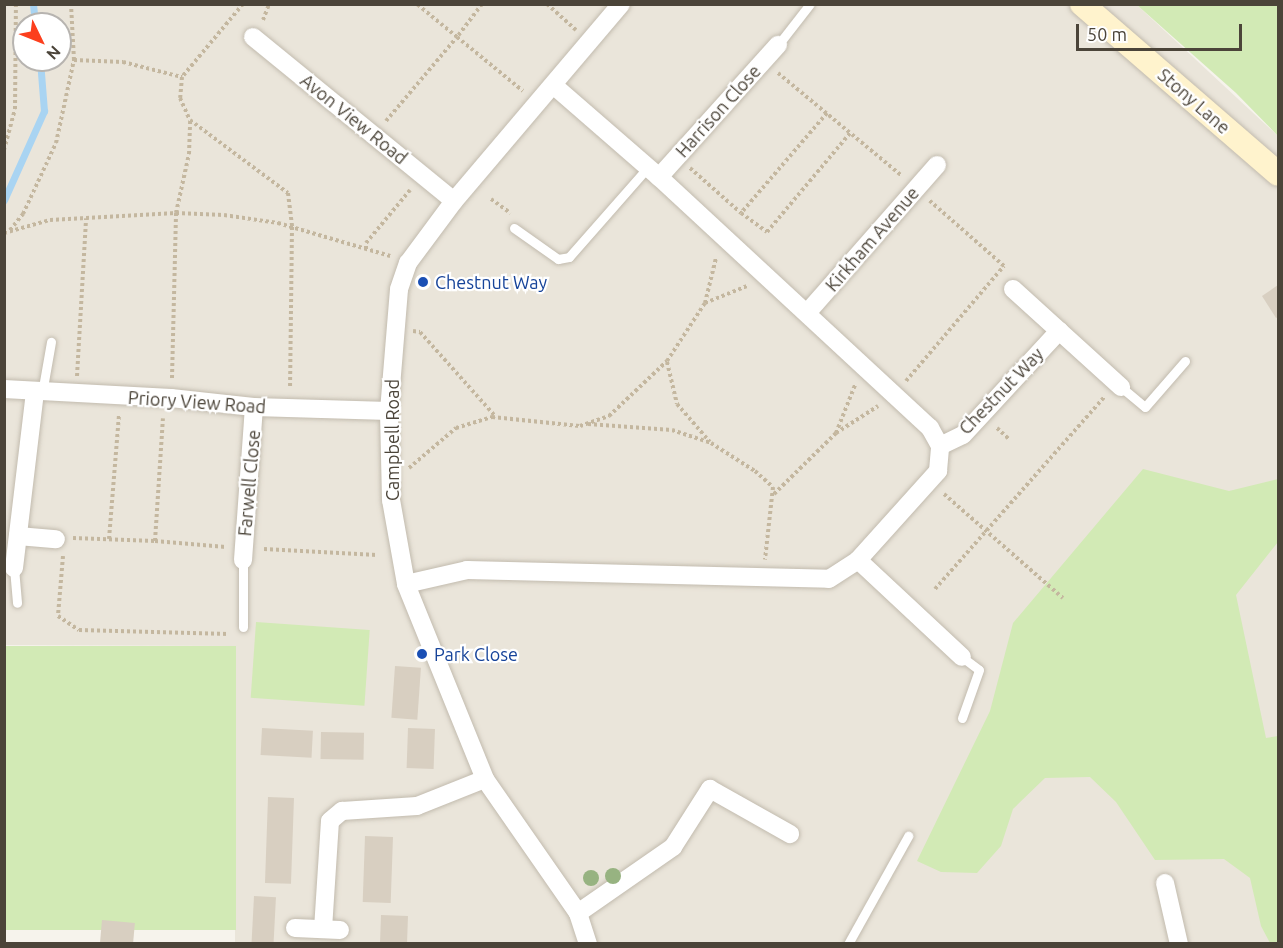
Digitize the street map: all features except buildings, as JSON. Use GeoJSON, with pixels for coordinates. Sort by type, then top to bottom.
{"type":"FeatureCollection","features":[{"type":"Feature","properties":{"kind":"main road","name":"Stony Lane"},"geometry":{"type":"LineString","coordinates":[[1082,4],[1278,174]]}},
{"type":"Feature","properties":{"kind":"street","name":"Campbell Road"},"geometry":{"type":"LineString","coordinates":[[588,944],[578,913],[485,779],[406,584],[391,484],[389,411],[399,289],[408,262],[454,201],[590,42],[616,6]]}},
{"type":"Feature","properties":{"kind":"street","name":"Avon View Road"},"geometry":{"type":"LineString","coordinates":[[253,37],[454,201]]}},
{"type":"Feature","properties":{"kind":"street","name":"Harrison Close"},"geometry":{"type":"LineString","coordinates":[[653,172],[677,157],[778,45]]}},
{"type":"Feature","properties":{"kind":"street","name":"Chestnut Way"},"geometry":{"type":"LineString","coordinates":[[406,584],[467,570],[829,579],[858,560],[925,489],[938,471],[940,447],[930,428],[653,172],[553,85]]}},
{"type":"Feature","properties":{"kind":"street","name":"Kirkham Avenue"},"geometry":{"type":"LineString","coordinates":[[807,313],[937,165]]}},
{"type":"Feature","properties":{"kind":"street"},"geometry":{"type":"LineString","coordinates":[[1013,289],[1119,385]]}},
{"type":"Feature","properties":{"kind":"street","name":"Chestnut Way"},"geometry":{"type":"LineString","coordinates":[[940,447],[963,435],[1059,331]]}},
{"type":"Feature","properties":{"kind":"street","name":"Priory View Road"},"geometry":{"type":"LineString","coordinates":[[4,390],[171,398],[254,407],[389,411]]}},
{"type":"Feature","properties":{"kind":"street"},"geometry":{"type":"LineString","coordinates":[[14,568],[39,393]]}},
{"type":"Feature","properties":{"kind":"street","name":"Farwell Close"},"geometry":{"type":"LineString","coordinates":[[243,554],[254,407]]}},
{"type":"Feature","properties":{"kind":"street"},"geometry":{"type":"LineString","coordinates":[[18,536],[61,538]]}},
{"type":"Feature","properties":{"kind":"street"},"geometry":{"type":"LineString","coordinates":[[858,560],[962,657]]}},
{"type":"Feature","properties":{"kind":"street"},"geometry":{"type":"LineString","coordinates":[[295,928],[331,930],[330,821],[342,811],[417,806],[485,779]]}},
{"type":"Feature","properties":{"kind":"street"},"geometry":{"type":"LineString","coordinates":[[578,913],[673,847],[710,789],[790,834]]}},
{"type":"Feature","properties":{"kind":"street"},"geometry":{"type":"LineString","coordinates":[[1165,883],[1179,944]]}},
{"type":"Feature","properties":{"kind":"lane"},"geometry":{"type":"LineString","coordinates":[[778,45],[809,5]]}},
{"type":"Feature","properties":{"kind":"lane"},"geometry":{"type":"LineString","coordinates":[[514,228],[558,259],[569,257],[653,172]]}},
{"type":"Feature","properties":{"kind":"lane"},"geometry":{"type":"LineString","coordinates":[[39,393],[51,342]]}},
{"type":"Feature","properties":{"kind":"lane"},"geometry":{"type":"LineString","coordinates":[[1119,385],[1145,407],[1185,361]]}},
{"type":"Feature","properties":{"kind":"lane"},"geometry":{"type":"LineString","coordinates":[[243,554],[243,627]]}},
{"type":"Feature","properties":{"kind":"lane"},"geometry":{"type":"LineString","coordinates":[[14,568],[17,603]]}},
{"type":"Feature","properties":{"kind":"lane"},"geometry":{"type":"LineString","coordinates":[[962,657],[979,670],[962,717]]}},
{"type":"Feature","properties":{"kind":"lane"},"geometry":{"type":"LineString","coordinates":[[849,944],[908,836]]}},
{"type":"Feature","properties":{"kind":"path"},"geometry":{"type":"LineString","coordinates":[[4,150],[15,109],[16,4]]}},
{"type":"Feature","properties":{"kind":"path"},"geometry":{"type":"LineString","coordinates":[[9,230],[22,214],[56,143],[74,60],[71,4]]}},
{"type":"Feature","properties":{"kind":"path"},"geometry":{"type":"LineString","coordinates":[[171,398],[176,213],[190,146],[189,120],[180,98],[182,77],[243,4]]}},
{"type":"Feature","properties":{"kind":"path"},"geometry":{"type":"LineString","coordinates":[[417,4],[538,103]]}},
{"type":"Feature","properties":{"kind":"path"},"geometry":{"type":"LineString","coordinates":[[374,136],[482,4]]}},
{"type":"Feature","properties":{"kind":"path"},"geometry":{"type":"LineString","coordinates":[[547,4],[590,42]]}},
{"type":"Feature","properties":{"kind":"path"},"geometry":{"type":"LineString","coordinates":[[74,60],[123,62],[182,77]]}},
{"type":"Feature","properties":{"kind":"path"},"geometry":{"type":"LineString","coordinates":[[763,61],[917,188],[1004,266],[906,382],[836,433],[773,495]]}},
{"type":"Feature","properties":{"kind":"path"},"geometry":{"type":"LineString","coordinates":[[741,213],[826,113]]}},
{"type":"Feature","properties":{"kind":"path"},"geometry":{"type":"LineString","coordinates":[[189,120],[285,188],[292,227],[289,408]]}},
{"type":"Feature","properties":{"kind":"path"},"geometry":{"type":"LineString","coordinates":[[677,157],[741,213],[767,232],[850,133]]}},
{"type":"Feature","properties":{"kind":"path"},"geometry":{"type":"LineString","coordinates":[[366,249],[366,243],[422,176]]}},
{"type":"Feature","properties":{"kind":"path"},"geometry":{"type":"LineString","coordinates":[[492,199],[510,213],[514,228]]}},
{"type":"Feature","properties":{"kind":"path"},"geometry":{"type":"LineString","coordinates":[[4,233],[30,223],[86,218],[176,213],[248,218],[292,227],[408,262]]}},
{"type":"Feature","properties":{"kind":"path"},"geometry":{"type":"LineString","coordinates":[[76,394],[86,218]]}},
{"type":"Feature","properties":{"kind":"path"},"geometry":{"type":"LineString","coordinates":[[584,424],[609,416],[667,361],[705,303],[717,262],[717,231]]}},
{"type":"Feature","properties":{"kind":"path"},"geometry":{"type":"LineString","coordinates":[[705,303],[735,288],[772,281]]}},
{"type":"Feature","properties":{"kind":"path"},"geometry":{"type":"LineString","coordinates":[[396,329],[420,332],[496,418]]}},
{"type":"Feature","properties":{"kind":"path"},"geometry":{"type":"LineString","coordinates":[[667,361],[677,404],[711,443]]}},
{"type":"Feature","properties":{"kind":"path"},"geometry":{"type":"LineString","coordinates":[[836,433],[861,364]]}},
{"type":"Feature","properties":{"kind":"path"},"geometry":{"type":"LineString","coordinates":[[935,589],[1119,385]]}},
{"type":"Feature","properties":{"kind":"path"},"geometry":{"type":"LineString","coordinates":[[110,539],[119,415]]}},
{"type":"Feature","properties":{"kind":"path"},"geometry":{"type":"LineString","coordinates":[[155,541],[163,418]]}},
{"type":"Feature","properties":{"kind":"path"},"geometry":{"type":"LineString","coordinates":[[391,484],[456,428],[496,418],[543,425],[584,424],[672,430],[711,443],[754,471],[773,487],[763,576]]}},
{"type":"Feature","properties":{"kind":"path"},"geometry":{"type":"LineString","coordinates":[[954,502],[1063,598]]}},
{"type":"Feature","properties":{"kind":"path"},"geometry":{"type":"LineString","coordinates":[[243,627],[244,634],[79,630],[58,616],[61,538],[155,541],[243,554],[377,555]]}},
{"type":"Feature","properties":{"kind":"shaded area"},"geometry":{"type":"Polygon","coordinates":[[[5,5],[1137,5],[1278,136],[1278,943],[235,943],[235,646],[5,645],[5,5]]]}},
{"type":"Feature","properties":{"kind":"green space"},"geometry":{"type":"Polygon","coordinates":[[[1137,5],[1278,5],[1278,136],[1236,93],[1137,5]]]}},
{"type":"Feature","properties":{"kind":"green space"},"geometry":{"type":"Polygon","coordinates":[[[1143,469],[1229,491],[1278,479],[1278,542],[1236,595],[1266,738],[1278,736],[1278,943],[1270,943],[1261,926],[1250,878],[1224,859],[1155,860],[1116,802],[1090,777],[1045,778],[1013,809],[1001,846],[977,873],[941,872],[917,861],[990,711],[1013,623],[1143,469]]]}},
{"type":"Feature","properties":{"kind":"green space"},"geometry":{"type":"Polygon","coordinates":[[[256,622],[370,630],[364,706],[251,698],[256,622]]]}},
{"type":"Feature","properties":{"kind":"green space"},"geometry":{"type":"Polygon","coordinates":[[[4,646],[236,646],[236,930],[4,930],[4,646]]]}},
{"type":"Feature","properties":{"kind":"waterway"},"geometry":{"type":"LineString","coordinates":[[33,4],[34,12]]}},
{"type":"Feature","properties":{"kind":"waterway"},"geometry":{"type":"LineString","coordinates":[[4,200],[44,111],[41,72]]}},
{"type":"Feature","properties":{"kind":"place","name":"Chestnut Way"},"geometry":{"type":"Point","coordinates":[423,282]}},
{"type":"Feature","properties":{"kind":"place","name":"Park Close"},"geometry":{"type":"Point","coordinates":[422,654]}}]}
